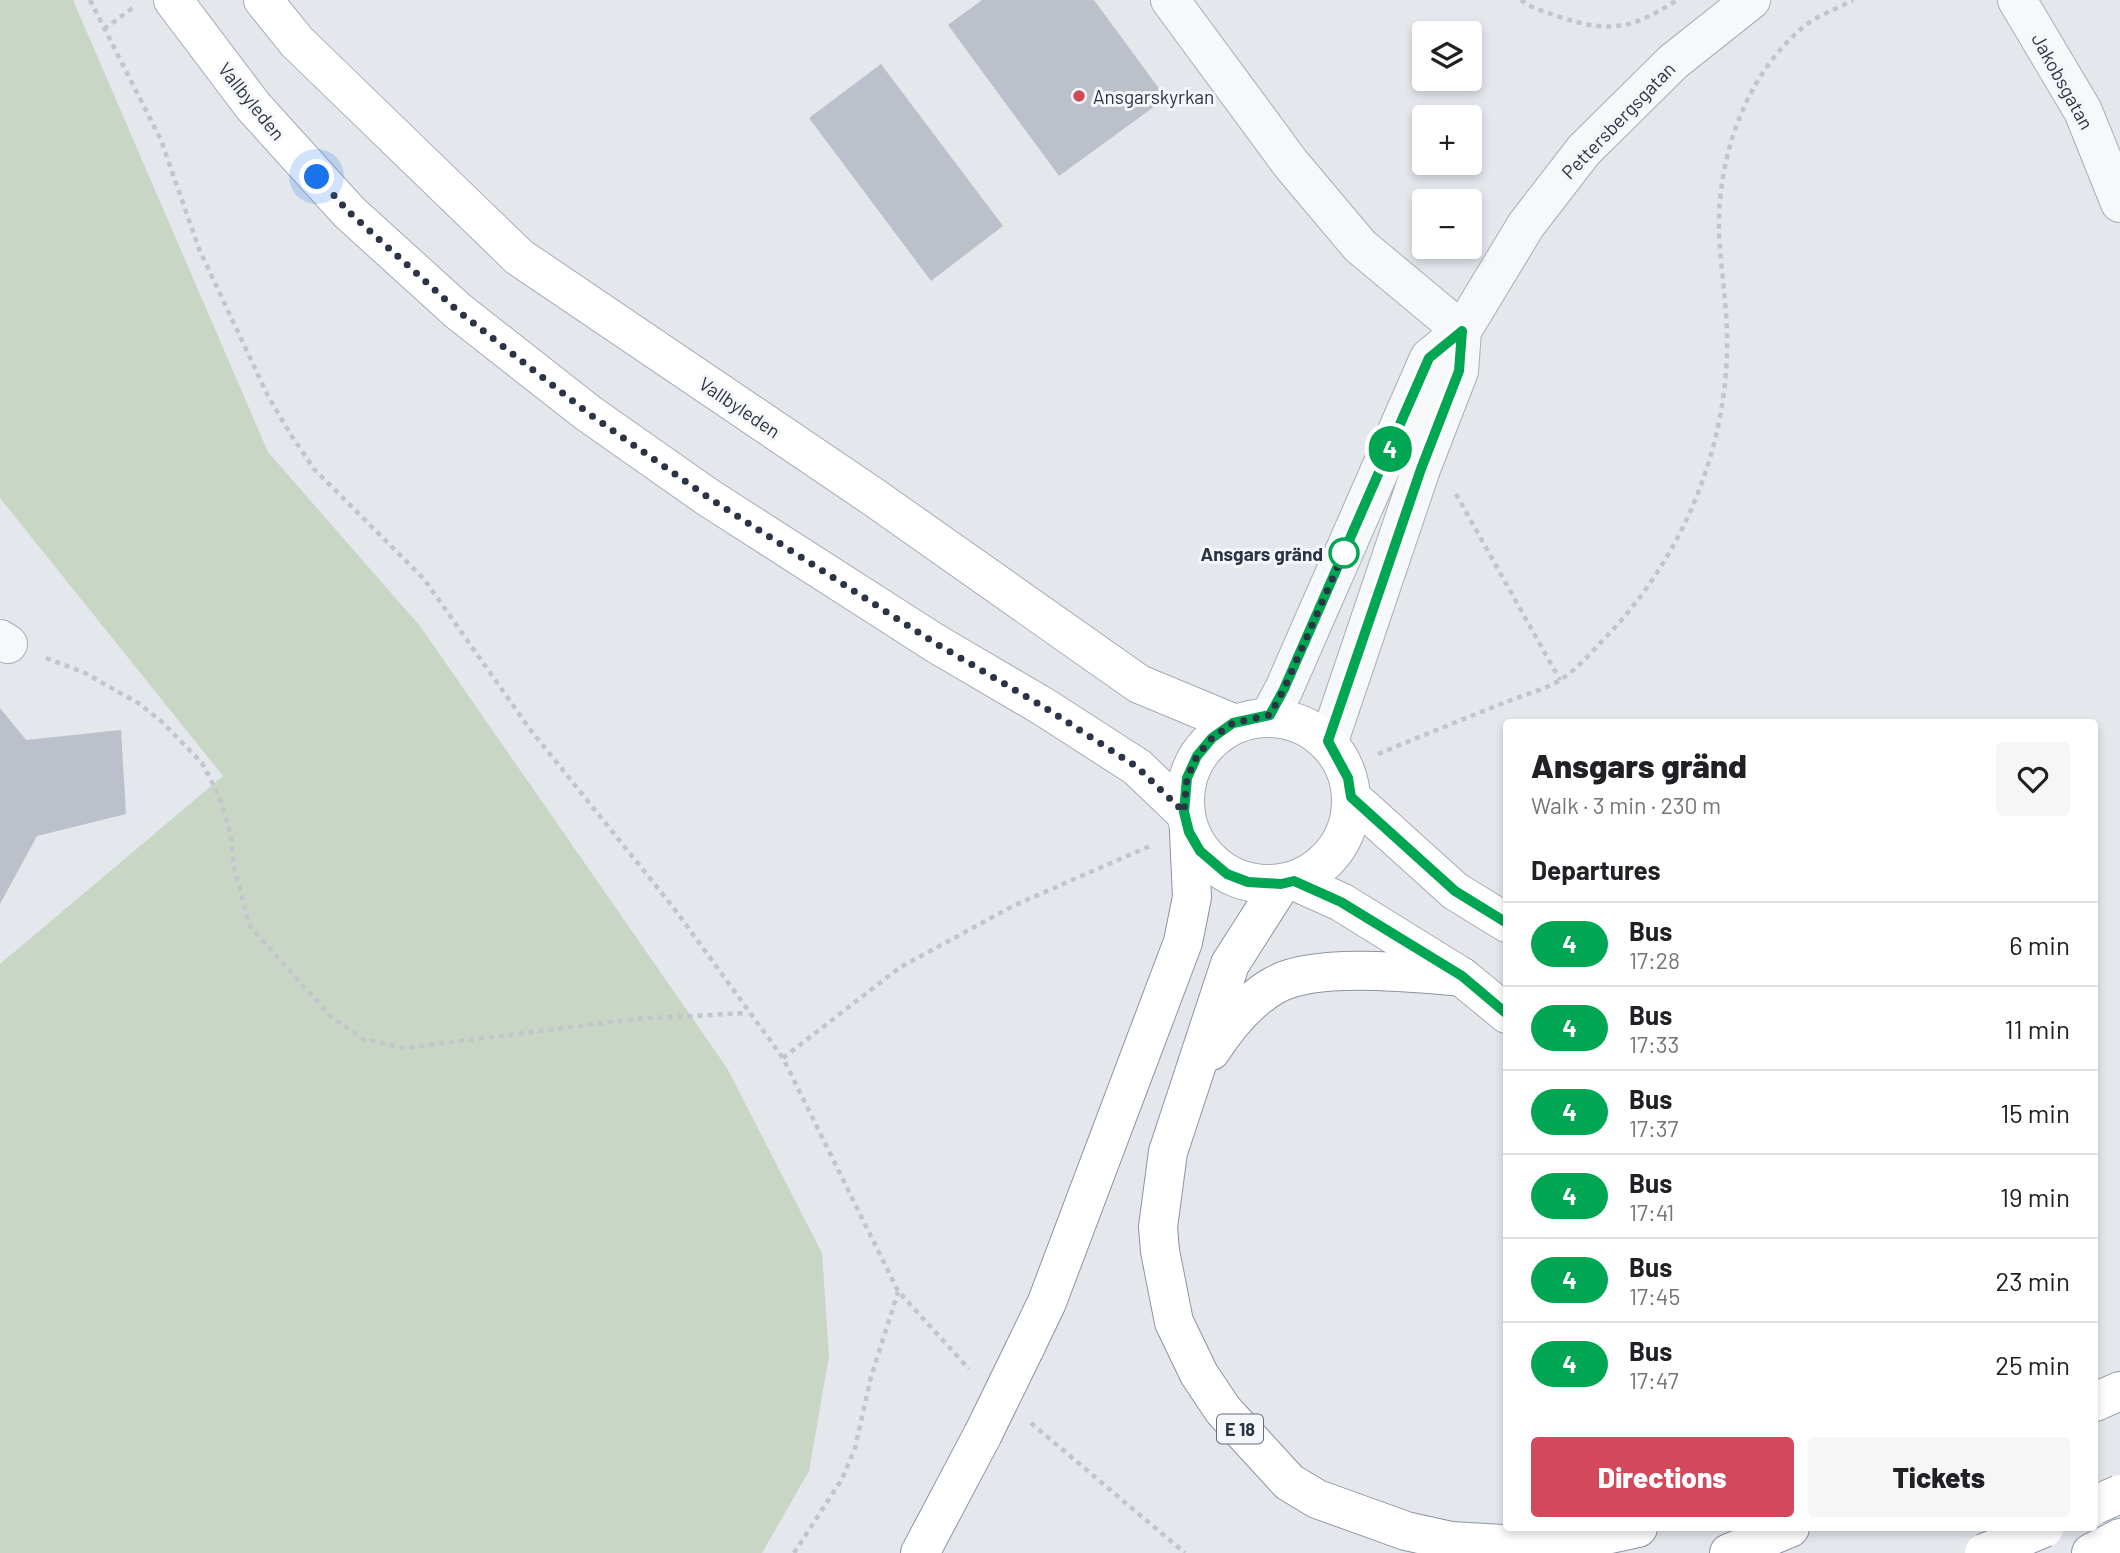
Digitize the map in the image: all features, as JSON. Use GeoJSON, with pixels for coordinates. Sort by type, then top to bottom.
{"type":"FeatureCollection","features":[{"type":"Feature","properties":{"kind":"main road","name":"Vallbyleden"},"geometry":{"type":"LineString","coordinates":[[173,0],[253,106],[349,212],[458,311],[588,413],[698,491],[935,643],[1044,707],[1137,767],[1186,822]]}},
{"type":"Feature","properties":{"kind":"main road","name":"Vallbyleden"},"geometry":{"type":"LineString","coordinates":[[263,0],[297,42],[519,257],[872,496],[1139,684],[1233,723]]}},
{"type":"Feature","properties":{"kind":"main road"},"geometry":{"type":"LineString","coordinates":[[920,1553],[983,1434],[1047,1302],[1184,942],[1192,897],[1186,822],[1187,778],[1197,756],[1212,738],[1233,723],[1270,715],[1301,724],[1328,741],[1348,778],[1350,817],[1338,847],[1318,868],[1287,882]]}},
{"type":"Feature","properties":{"kind":"main road"},"geometry":{"type":"LineString","coordinates":[[1351,797],[1455,891],[1503,921]]}},
{"type":"Feature","properties":{"kind":"main road"},"geometry":{"type":"LineString","coordinates":[[1186,822],[1200,851],[1227,874],[1248,882],[1287,882],[1341,902],[1462,976],[1503,1011]]}},
{"type":"Feature","properties":{"kind":"main road","name":"E 18"},"geometry":{"type":"LineString","coordinates":[[1287,882],[1230,964],[1168,1152],[1158,1227],[1165,1286],[1174,1322],[1199,1374],[1223,1410],[1289,1482],[1317,1499],[1406,1531],[1451,1541],[1503,1544],[1601,1536],[1624,1531]]}},
{"type":"Feature","properties":{"kind":"main road","name":"E 18"},"geometry":{"type":"LineString","coordinates":[[1190,1081],[1238,1014],[1275,986],[1303,975],[1386,971],[1462,976]]}},
{"type":"Feature","properties":{"kind":"main road"},"geometry":{"type":"LineString","coordinates":[[2098,1394],[2120,1389]]}},
{"type":"Feature","properties":{"kind":"main road"},"geometry":{"type":"LineString","coordinates":[[2098,1400],[2120,1389]]}},
{"type":"Feature","properties":{"kind":"main road"},"geometry":{"type":"LineString","coordinates":[[2098,1494],[2120,1523]]}},
{"type":"Feature","properties":{"kind":"main road"},"geometry":{"type":"LineString","coordinates":[[2098,1504],[2120,1494]]}},
{"type":"Feature","properties":{"kind":"main road"},"geometry":{"type":"LineString","coordinates":[[1729,1553],[1783,1531]]}},
{"type":"Feature","properties":{"kind":"main road"},"geometry":{"type":"LineString","coordinates":[[2014,1531],[2031,1553]]}},
{"type":"Feature","properties":{"kind":"main road"},"geometry":{"type":"LineString","coordinates":[[1983,1553],[2037,1531]]}},
{"type":"Feature","properties":{"kind":"main road"},"geometry":{"type":"LineString","coordinates":[[2091,1553],[2120,1538]]}},
{"type":"Feature","properties":{"kind":"street"},"geometry":{"type":"LineString","coordinates":[[1170,0],[1291,164],[1360,246],[1462,331]]}},
{"type":"Feature","properties":{"kind":"street","name":"Pettersbergsgatan"},"geometry":{"type":"LineString","coordinates":[[1270,715],[1284,689],[1429,358],[1462,331],[1526,225],[1584,150],[1673,62],[1751,0]]}},
{"type":"Feature","properties":{"kind":"street","name":"Jakobsgatan"},"geometry":{"type":"LineString","coordinates":[[2017,0],[2083,110],[2120,203]]}},
{"type":"Feature","properties":{"kind":"street","name":"Pettersbergsgatan"},"geometry":{"type":"LineString","coordinates":[[1328,741],[1421,469],[1459,371],[1462,331]]}},
{"type":"Feature","properties":{"kind":"path"},"geometry":{"type":"LineString","coordinates":[[90,0],[161,140],[199,249],[268,396],[291,435],[314,469],[424,579],[529,728],[673,908],[783,1058],[898,1291],[974,1375]]}},
{"type":"Feature","properties":{"kind":"path"},"geometry":{"type":"LineString","coordinates":[[104,29],[145,0]]}},
{"type":"Feature","properties":{"kind":"path"},"geometry":{"type":"LineString","coordinates":[[1521,0],[1529,6],[1579,23],[1616,28],[1648,19],[1677,0]]}},
{"type":"Feature","properties":{"kind":"path"},"geometry":{"type":"LineString","coordinates":[[1378,754],[1560,680],[1615,628],[1661,567],[1680,534],[1709,463],[1722,401],[1727,351],[1727,313],[1719,211],[1732,138],[1764,70],[1802,27],[1853,0]]}},
{"type":"Feature","properties":{"kind":"path"},"geometry":{"type":"LineString","coordinates":[[1455,493],[1560,680]]}},
{"type":"Feature","properties":{"kind":"path"},"geometry":{"type":"LineString","coordinates":[[4,642],[114,688],[161,720],[182,740],[202,763],[219,796],[230,832],[234,866],[249,925],[330,1016],[363,1039],[404,1048],[635,1020],[749,1013]]}},
{"type":"Feature","properties":{"kind":"path"},"geometry":{"type":"LineString","coordinates":[[783,1058],[899,968],[1013,906],[1150,846]]}},
{"type":"Feature","properties":{"kind":"path"},"geometry":{"type":"LineString","coordinates":[[794,1553],[842,1479],[855,1448],[871,1377],[898,1291]]}},
{"type":"Feature","properties":{"kind":"path"},"geometry":{"type":"LineString","coordinates":[[1027,1419],[1185,1553]]}},
{"type":"Feature","properties":{"kind":"green space"},"geometry":{"type":"Polygon","coordinates":[[[0,0],[73,0],[268,452],[420,626],[727,1068],[822,1253],[829,1356],[809,1471],[762,1553],[0,1553],[0,964],[223,776],[0,498],[0,0]]]}},
{"type":"Feature","properties":{"kind":"building"},"geometry":{"type":"Polygon","coordinates":[[[982,0],[1094,0],[1166,98],[1059,176],[948,25],[982,0]]]}},
{"type":"Feature","properties":{"kind":"building"},"geometry":{"type":"Polygon","coordinates":[[[881,64],[1003,226],[931,281],[809,118],[881,64]]]}},
{"type":"Feature","properties":{"kind":"building"},"geometry":{"type":"Polygon","coordinates":[[[0,708],[26,740],[121,730],[126,814],[37,836],[0,904],[0,708]]]}},
{"type":"Feature","properties":{"kind":"bus line","name":"4"},"geometry":{"type":"LineString","coordinates":[[1503,921],[1455,891],[1351,797],[1348,778],[1328,741],[1421,469],[1459,371],[1462,331],[1429,358],[1284,689],[1270,715],[1233,723],[1212,738],[1197,756],[1187,778],[1184,812],[1189,832],[1200,851],[1227,874],[1248,882],[1281,884],[1294,881],[1341,902],[1462,976],[1503,1011]]}},
{"type":"Feature","properties":{"kind":"place","name":"Ansgarskyrkan"},"geometry":{"type":"Point","coordinates":[1079,96]}},
{"type":"Feature","properties":{"kind":"place","name":"Ansgars gränd"},"geometry":{"type":"Point","coordinates":[1344,553]}},
{"type":"Feature","properties":{"kind":"route"},"geometry":{"type":"LineString","coordinates":[[317,177],[349,212],[458,311],[588,413],[709,498],[935,643],[1044,707],[1137,767],[1184,812],[1187,778],[1197,756],[1212,738],[1233,723],[1270,715],[1346,548],[1344,553]]}}]}
